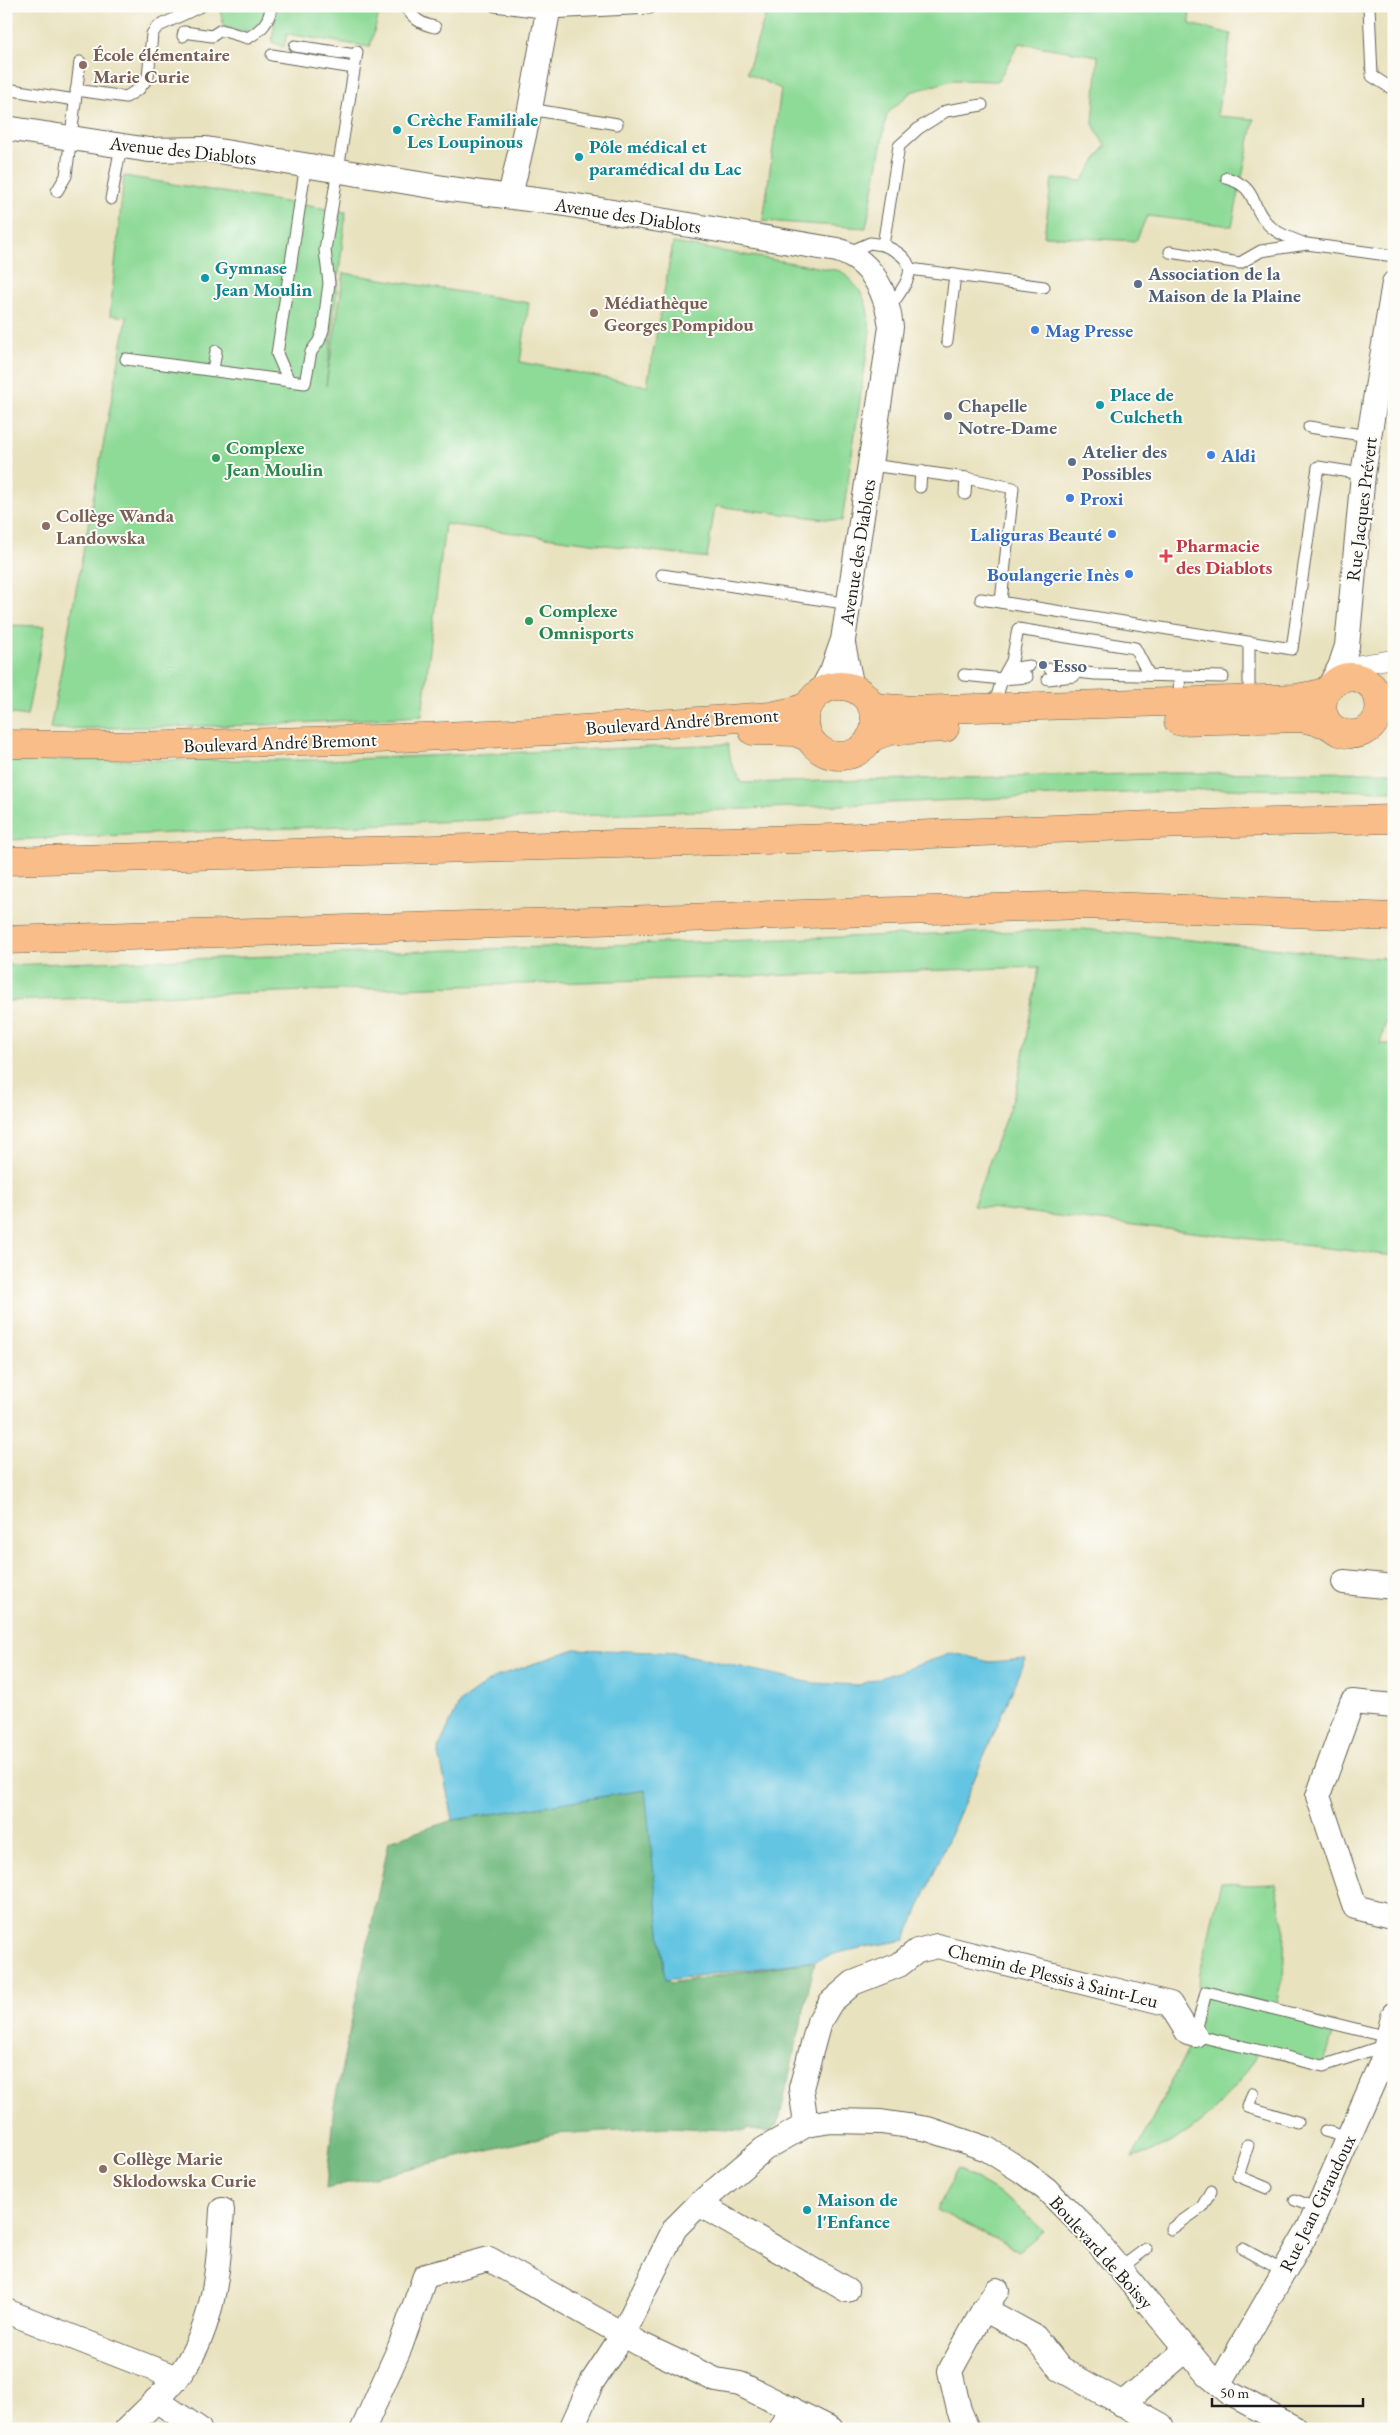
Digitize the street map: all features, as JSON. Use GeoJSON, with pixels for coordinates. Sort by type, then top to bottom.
{"type":"FeatureCollection","features":[{"type":"Feature","properties":{"kind":"main road"},"geometry":{"type":"LineString","coordinates":[[870,738],[874,727],[872,707],[861,692],[852,688],[833,687],[814,699],[806,723],[809,738],[821,750],[843,756],[854,753],[870,738],[882,732],[914,729],[1312,718],[1328,724],[1340,733],[1356,734],[1370,728],[1372,686],[1351,677],[1336,681],[1328,688],[1297,698],[913,710],[872,707]]}},
{"type":"Feature","properties":{"kind":"main road"},"geometry":{"type":"LineString","coordinates":[[1328,688],[1322,705],[1328,724]]}},
{"type":"Feature","properties":{"kind":"main road","name":"Boulevard André Bremont"},"geometry":{"type":"LineString","coordinates":[[6,744],[136,746],[554,731],[771,716],[798,710],[814,699]]}},
{"type":"Feature","properties":{"kind":"main road","name":"Boulevard André Bremont"},"geometry":{"type":"LineString","coordinates":[[554,731],[769,731],[795,732],[809,738]]}},
{"type":"Feature","properties":{"kind":"main road"},"geometry":{"type":"LineString","coordinates":[[6,861],[813,839],[1153,825],[1394,819]]}},
{"type":"Feature","properties":{"kind":"main road"},"geometry":{"type":"LineString","coordinates":[[6,940],[1083,905],[1394,918]]}},
{"type":"Feature","properties":{"kind":"street"},"geometry":{"type":"LineString","coordinates":[[510,196],[530,109],[549,10]]}},
{"type":"Feature","properties":{"kind":"street","name":"Avenue des Diablots"},"geometry":{"type":"LineString","coordinates":[[6,128],[149,150],[206,149],[450,189],[510,196],[848,253],[870,270],[881,288],[889,310],[891,328],[843,640],[835,664],[814,699]]}},
{"type":"Feature","properties":{"kind":"street","name":"Rue Jacques Prévert"},"geometry":{"type":"LineString","coordinates":[[1372,686],[1363,474],[1389,337],[1394,283]]}},
{"type":"Feature","properties":{"kind":"street","name":"Avenue des Diablots"},"geometry":{"type":"LineString","coordinates":[[843,640],[852,688]]}},
{"type":"Feature","properties":{"kind":"street"},"geometry":{"type":"LineString","coordinates":[[1372,686],[1394,659]]}},
{"type":"Feature","properties":{"kind":"street"},"geometry":{"type":"LineString","coordinates":[[1344,1582],[1394,1587]]}},
{"type":"Feature","properties":{"kind":"street"},"geometry":{"type":"LineString","coordinates":[[1394,1706],[1352,1702],[1318,1796],[1355,1907],[1394,1917]]}},
{"type":"Feature","properties":{"kind":"street","name":"Chemin de Plessis à Saint-Leu"},"geometry":{"type":"LineString","coordinates":[[806,2125],[801,2088],[819,2022],[831,2002],[853,1983],[899,1965],[917,1951],[937,1946],[1170,2004],[1188,2032],[1195,2035]]}},
{"type":"Feature","properties":{"kind":"street","name":"Rue Jean Giraudoux"},"geometry":{"type":"LineString","coordinates":[[1220,2383],[1286,2272],[1318,2209],[1389,2045]]}},
{"type":"Feature","properties":{"kind":"street","name":"Boulevard de Boissy"},"geometry":{"type":"LineString","coordinates":[[571,2429],[592,2382],[622,2334],[675,2228],[699,2204],[764,2149],[806,2125],[832,2121],[881,2122],[928,2129],[987,2149],[1022,2171],[1046,2189],[1090,2233],[1207,2374],[1231,2394],[1296,2429]]}},
{"type":"Feature","properties":{"kind":"street"},"geometry":{"type":"LineString","coordinates":[[699,2204],[846,2290]]}},
{"type":"Feature","properties":{"kind":"street"},"geometry":{"type":"LineString","coordinates":[[127,2429],[177,2378],[189,2361],[209,2312],[214,2287],[222,2210]]}},
{"type":"Feature","properties":{"kind":"street"},"geometry":{"type":"LineString","coordinates":[[363,2429],[400,2347],[425,2276],[489,2259],[622,2334],[716,2380],[740,2384],[786,2419],[831,2429]]}},
{"type":"Feature","properties":{"kind":"street"},"geometry":{"type":"LineString","coordinates":[[967,2429],[959,2410],[950,2371],[990,2300],[1035,2338],[1060,2369],[1161,2425]]}},
{"type":"Feature","properties":{"kind":"street"},"geometry":{"type":"LineString","coordinates":[[6,2311],[177,2378]]}},
{"type":"Feature","properties":{"kind":"street"},"geometry":{"type":"LineString","coordinates":[[1122,2404],[1186,2350]]}},
{"type":"Feature","properties":{"kind":"street"},"geometry":{"type":"LineString","coordinates":[[156,2400],[199,2429]]}},
{"type":"Feature","properties":{"kind":"lane"},"geometry":{"type":"LineString","coordinates":[[6,89],[126,97],[139,88],[148,77],[152,34],[157,27],[201,6]]}},
{"type":"Feature","properties":{"kind":"lane"},"geometry":{"type":"LineString","coordinates":[[183,36],[184,32],[212,36],[221,30],[248,38],[261,30],[270,16],[272,6]]}},
{"type":"Feature","properties":{"kind":"lane"},"geometry":{"type":"LineString","coordinates":[[405,6],[414,18],[425,25],[435,27]]}},
{"type":"Feature","properties":{"kind":"lane"},"geometry":{"type":"LineString","coordinates":[[495,6],[549,10],[650,8],[650,6]]}},
{"type":"Feature","properties":{"kind":"lane"},"geometry":{"type":"LineString","coordinates":[[1369,6],[1372,76],[1394,90]]}},
{"type":"Feature","properties":{"kind":"lane"},"geometry":{"type":"LineString","coordinates":[[126,358],[305,383],[311,352],[319,341],[323,330],[329,283],[325,250],[357,53],[295,46]]}},
{"type":"Feature","properties":{"kind":"lane"},"geometry":{"type":"LineString","coordinates":[[272,55],[354,68]]}},
{"type":"Feature","properties":{"kind":"lane"},"geometry":{"type":"LineString","coordinates":[[57,191],[66,176],[80,62]]}},
{"type":"Feature","properties":{"kind":"lane"},"geometry":{"type":"LineString","coordinates":[[883,245],[899,146],[919,128],[946,111],[982,105]]}},
{"type":"Feature","properties":{"kind":"lane"},"geometry":{"type":"LineString","coordinates":[[530,109],[617,124]]}},
{"type":"Feature","properties":{"kind":"lane"},"geometry":{"type":"LineString","coordinates":[[112,199],[121,146]]}},
{"type":"Feature","properties":{"kind":"lane"},"geometry":{"type":"LineString","coordinates":[[289,381],[277,354],[306,164]]}},
{"type":"Feature","properties":{"kind":"lane"},"geometry":{"type":"LineString","coordinates":[[1227,178],[1241,182],[1254,199],[1265,222],[1283,235],[1304,244],[1394,256]]}},
{"type":"Feature","properties":{"kind":"lane"},"geometry":{"type":"LineString","coordinates":[[848,253],[870,244],[883,245],[898,251],[906,260],[910,269],[910,276],[889,310]]}},
{"type":"Feature","properties":{"kind":"lane"},"geometry":{"type":"LineString","coordinates":[[1170,252],[1240,263],[1261,251],[1304,244]]}},
{"type":"Feature","properties":{"kind":"lane"},"geometry":{"type":"LineString","coordinates":[[910,269],[1044,287]]}},
{"type":"Feature","properties":{"kind":"lane"},"geometry":{"type":"LineString","coordinates":[[947,341],[956,275]]}},
{"type":"Feature","properties":{"kind":"lane"},"geometry":{"type":"LineString","coordinates":[[214,370],[216,351]]}},
{"type":"Feature","properties":{"kind":"lane"},"geometry":{"type":"LineString","coordinates":[[1309,427],[1369,436]]}},
{"type":"Feature","properties":{"kind":"lane"},"geometry":{"type":"LineString","coordinates":[[871,466],[921,471],[1013,488],[1001,602]]}},
{"type":"Feature","properties":{"kind":"lane"},"geometry":{"type":"LineString","coordinates":[[981,599],[1292,649],[1307,555],[1318,467],[1363,474]]}},
{"type":"Feature","properties":{"kind":"lane"},"geometry":{"type":"LineString","coordinates":[[920,487],[921,471]]}},
{"type":"Feature","properties":{"kind":"lane"},"geometry":{"type":"LineString","coordinates":[[965,494],[966,478]]}},
{"type":"Feature","properties":{"kind":"lane"},"geometry":{"type":"LineString","coordinates":[[662,575],[850,604]]}},
{"type":"Feature","properties":{"kind":"lane"},"geometry":{"type":"LineString","coordinates":[[993,708],[1005,674],[1012,662],[1018,629],[1135,648],[1149,675]]}},
{"type":"Feature","properties":{"kind":"lane"},"geometry":{"type":"LineString","coordinates":[[1249,643],[1249,688],[1257,699]]}},
{"type":"Feature","properties":{"kind":"lane"},"geometry":{"type":"LineString","coordinates":[[964,675],[1028,672]]}},
{"type":"Feature","properties":{"kind":"lane"},"geometry":{"type":"LineString","coordinates":[[1049,674],[1223,677]]}},
{"type":"Feature","properties":{"kind":"lane"},"geometry":{"type":"LineString","coordinates":[[1180,676],[1180,702]]}},
{"type":"Feature","properties":{"kind":"lane"},"geometry":{"type":"LineString","coordinates":[[1206,1992],[1389,2045],[1323,2066],[1195,2035],[1206,1992]]}},
{"type":"Feature","properties":{"kind":"lane"},"geometry":{"type":"LineString","coordinates":[[1253,2093],[1248,2107],[1297,2122]]}},
{"type":"Feature","properties":{"kind":"lane"},"geometry":{"type":"LineString","coordinates":[[1325,2131],[1349,2138]]}},
{"type":"Feature","properties":{"kind":"lane"},"geometry":{"type":"LineString","coordinates":[[1248,2145],[1238,2176],[1267,2188]]}},
{"type":"Feature","properties":{"kind":"lane"},"geometry":{"type":"LineString","coordinates":[[1171,2229],[1202,2206],[1211,2191]]}},
{"type":"Feature","properties":{"kind":"lane"},"geometry":{"type":"LineString","coordinates":[[1295,2200],[1318,2209]]}},
{"type":"Feature","properties":{"kind":"lane"},"geometry":{"type":"LineString","coordinates":[[1119,2268],[1146,2249]]}},
{"type":"Feature","properties":{"kind":"lane"},"geometry":{"type":"LineString","coordinates":[[1243,2249],[1286,2272]]}},
{"type":"Feature","properties":{"kind":"green space"},"geometry":{"type":"Polygon","coordinates":[[[219,6],[267,6],[263,21],[248,30],[236,31],[224,27],[219,6]]]}},
{"type":"Feature","properties":{"kind":"green space"},"geometry":{"type":"Polygon","coordinates":[[[277,6],[381,6],[370,47],[287,34],[284,47],[272,42],[277,6]]]}},
{"type":"Feature","properties":{"kind":"green space"},"geometry":{"type":"Polygon","coordinates":[[[766,6],[1189,6],[1190,24],[1231,34],[1217,116],[1254,119],[1232,226],[1147,216],[1136,241],[1044,236],[1052,179],[1082,181],[1105,146],[1093,124],[1098,56],[1019,43],[998,81],[953,80],[911,92],[887,114],[866,228],[763,221],[781,89],[747,73],[766,13],[766,6]]]}},
{"type":"Feature","properties":{"kind":"green space"},"geometry":{"type":"Polygon","coordinates":[[[124,176],[346,212],[326,386],[344,273],[529,303],[520,362],[647,386],[673,243],[841,271],[856,286],[864,298],[870,332],[842,521],[715,506],[707,558],[445,524],[422,716],[264,725],[50,729],[127,317],[110,315],[124,176]]]}},
{"type":"Feature","properties":{"kind":"green space"},"geometry":{"type":"Polygon","coordinates":[[[6,625],[45,626],[27,716],[6,713],[6,625]]]}},
{"type":"Feature","properties":{"kind":"green space"},"geometry":{"type":"Polygon","coordinates":[[[728,744],[731,763],[741,783],[1175,773],[1394,772],[1394,791],[1222,789],[6,840],[6,757],[36,760],[326,760],[728,744]]]}},
{"type":"Feature","properties":{"kind":"green space"},"geometry":{"type":"Polygon","coordinates":[[[1082,929],[1359,957],[1394,958],[1394,990],[1380,1044],[1394,1044],[1394,1256],[973,1206],[1017,1087],[1039,967],[6,1001],[6,965],[1082,929]]]}},
{"type":"Feature","properties":{"kind":"green space"},"geometry":{"type":"Polygon","coordinates":[[[645,1790],[670,1983],[815,1961],[778,2125],[769,2132],[747,2128],[745,2131],[669,2127],[556,2134],[326,2188],[334,2105],[389,1841],[453,1820],[645,1790]]]}},
{"type":"Feature","properties":{"kind":"green space"},"geometry":{"type":"Polygon","coordinates":[[[1221,1882],[1246,1885],[1275,1884],[1285,1933],[1283,1979],[1276,2009],[1336,2024],[1323,2066],[1259,2050],[1233,2089],[1212,2112],[1188,2132],[1170,2143],[1132,2159],[1195,2035],[1206,1992],[1197,1986],[1221,1882]]]}},
{"type":"Feature","properties":{"kind":"green space"},"geometry":{"type":"Polygon","coordinates":[[[957,2170],[1003,2196],[1024,2212],[1043,2231],[1019,2251],[937,2210],[957,2170]]]}},
{"type":"Feature","properties":{"kind":"water"},"geometry":{"type":"Polygon","coordinates":[[[575,1649],[678,1653],[812,1683],[859,1685],[953,1653],[990,1662],[1026,1659],[905,1940],[848,1951],[815,1961],[665,1980],[645,1790],[453,1820],[438,1749],[460,1702],[496,1677],[575,1649]]]}},
{"type":"Feature","properties":{"kind":"place","name":"École élémentaire Marie Curie"},"geometry":{"type":"Point","coordinates":[83,65]}},
{"type":"Feature","properties":{"kind":"place","name":"Crèche Familiale Les Loupinous"},"geometry":{"type":"Point","coordinates":[397,130]}},
{"type":"Feature","properties":{"kind":"place","name":"Pôle médical et paramédical du Lac"},"geometry":{"type":"Point","coordinates":[579,157]}},
{"type":"Feature","properties":{"kind":"place","name":"Gymnase Jean Moulin"},"geometry":{"type":"Point","coordinates":[205,278]}},
{"type":"Feature","properties":{"kind":"place","name":"Association de la Maison de la Plaine"},"geometry":{"type":"Point","coordinates":[1138,284]}},
{"type":"Feature","properties":{"kind":"place","name":"Médiathèque Georges Pompidou"},"geometry":{"type":"Point","coordinates":[594,313]}},
{"type":"Feature","properties":{"kind":"place","name":"Mag Presse"},"geometry":{"type":"Point","coordinates":[1035,330]}},
{"type":"Feature","properties":{"kind":"place","name":"Place de Culcheth"},"geometry":{"type":"Point","coordinates":[1100,405]}},
{"type":"Feature","properties":{"kind":"place","name":"Chapelle Notre-Dame"},"geometry":{"type":"Point","coordinates":[948,416]}},
{"type":"Feature","properties":{"kind":"place","name":"Aldi"},"geometry":{"type":"Point","coordinates":[1211,455]}},
{"type":"Feature","properties":{"kind":"place","name":"Complexe Jean Moulin"},"geometry":{"type":"Point","coordinates":[216,458]}},
{"type":"Feature","properties":{"kind":"place","name":"Atelier des Possibles"},"geometry":{"type":"Point","coordinates":[1072,462]}},
{"type":"Feature","properties":{"kind":"place","name":"Proxi"},"geometry":{"type":"Point","coordinates":[1070,498]}},
{"type":"Feature","properties":{"kind":"place","name":"Collège Wanda Landowska"},"geometry":{"type":"Point","coordinates":[46,526]}},
{"type":"Feature","properties":{"kind":"place","name":"Laliguras Beauté"},"geometry":{"type":"Point","coordinates":[1112,534]}},
{"type":"Feature","properties":{"kind":"place","name":"Pharmacie des Diablots"},"geometry":{"type":"Point","coordinates":[1166,556]}},
{"type":"Feature","properties":{"kind":"place","name":"Boulangerie Inès"},"geometry":{"type":"Point","coordinates":[1129,574]}},
{"type":"Feature","properties":{"kind":"place","name":"Complexe Omnisports"},"geometry":{"type":"Point","coordinates":[529,621]}},
{"type":"Feature","properties":{"kind":"place","name":"Esso"},"geometry":{"type":"Point","coordinates":[1043,665]}},
{"type":"Feature","properties":{"kind":"place","name":"Collège Marie Sklodowska Curie"},"geometry":{"type":"Point","coordinates":[103,2169]}},
{"type":"Feature","properties":{"kind":"place","name":"Maison de l'Enfance"},"geometry":{"type":"Point","coordinates":[807,2210]}}]}
